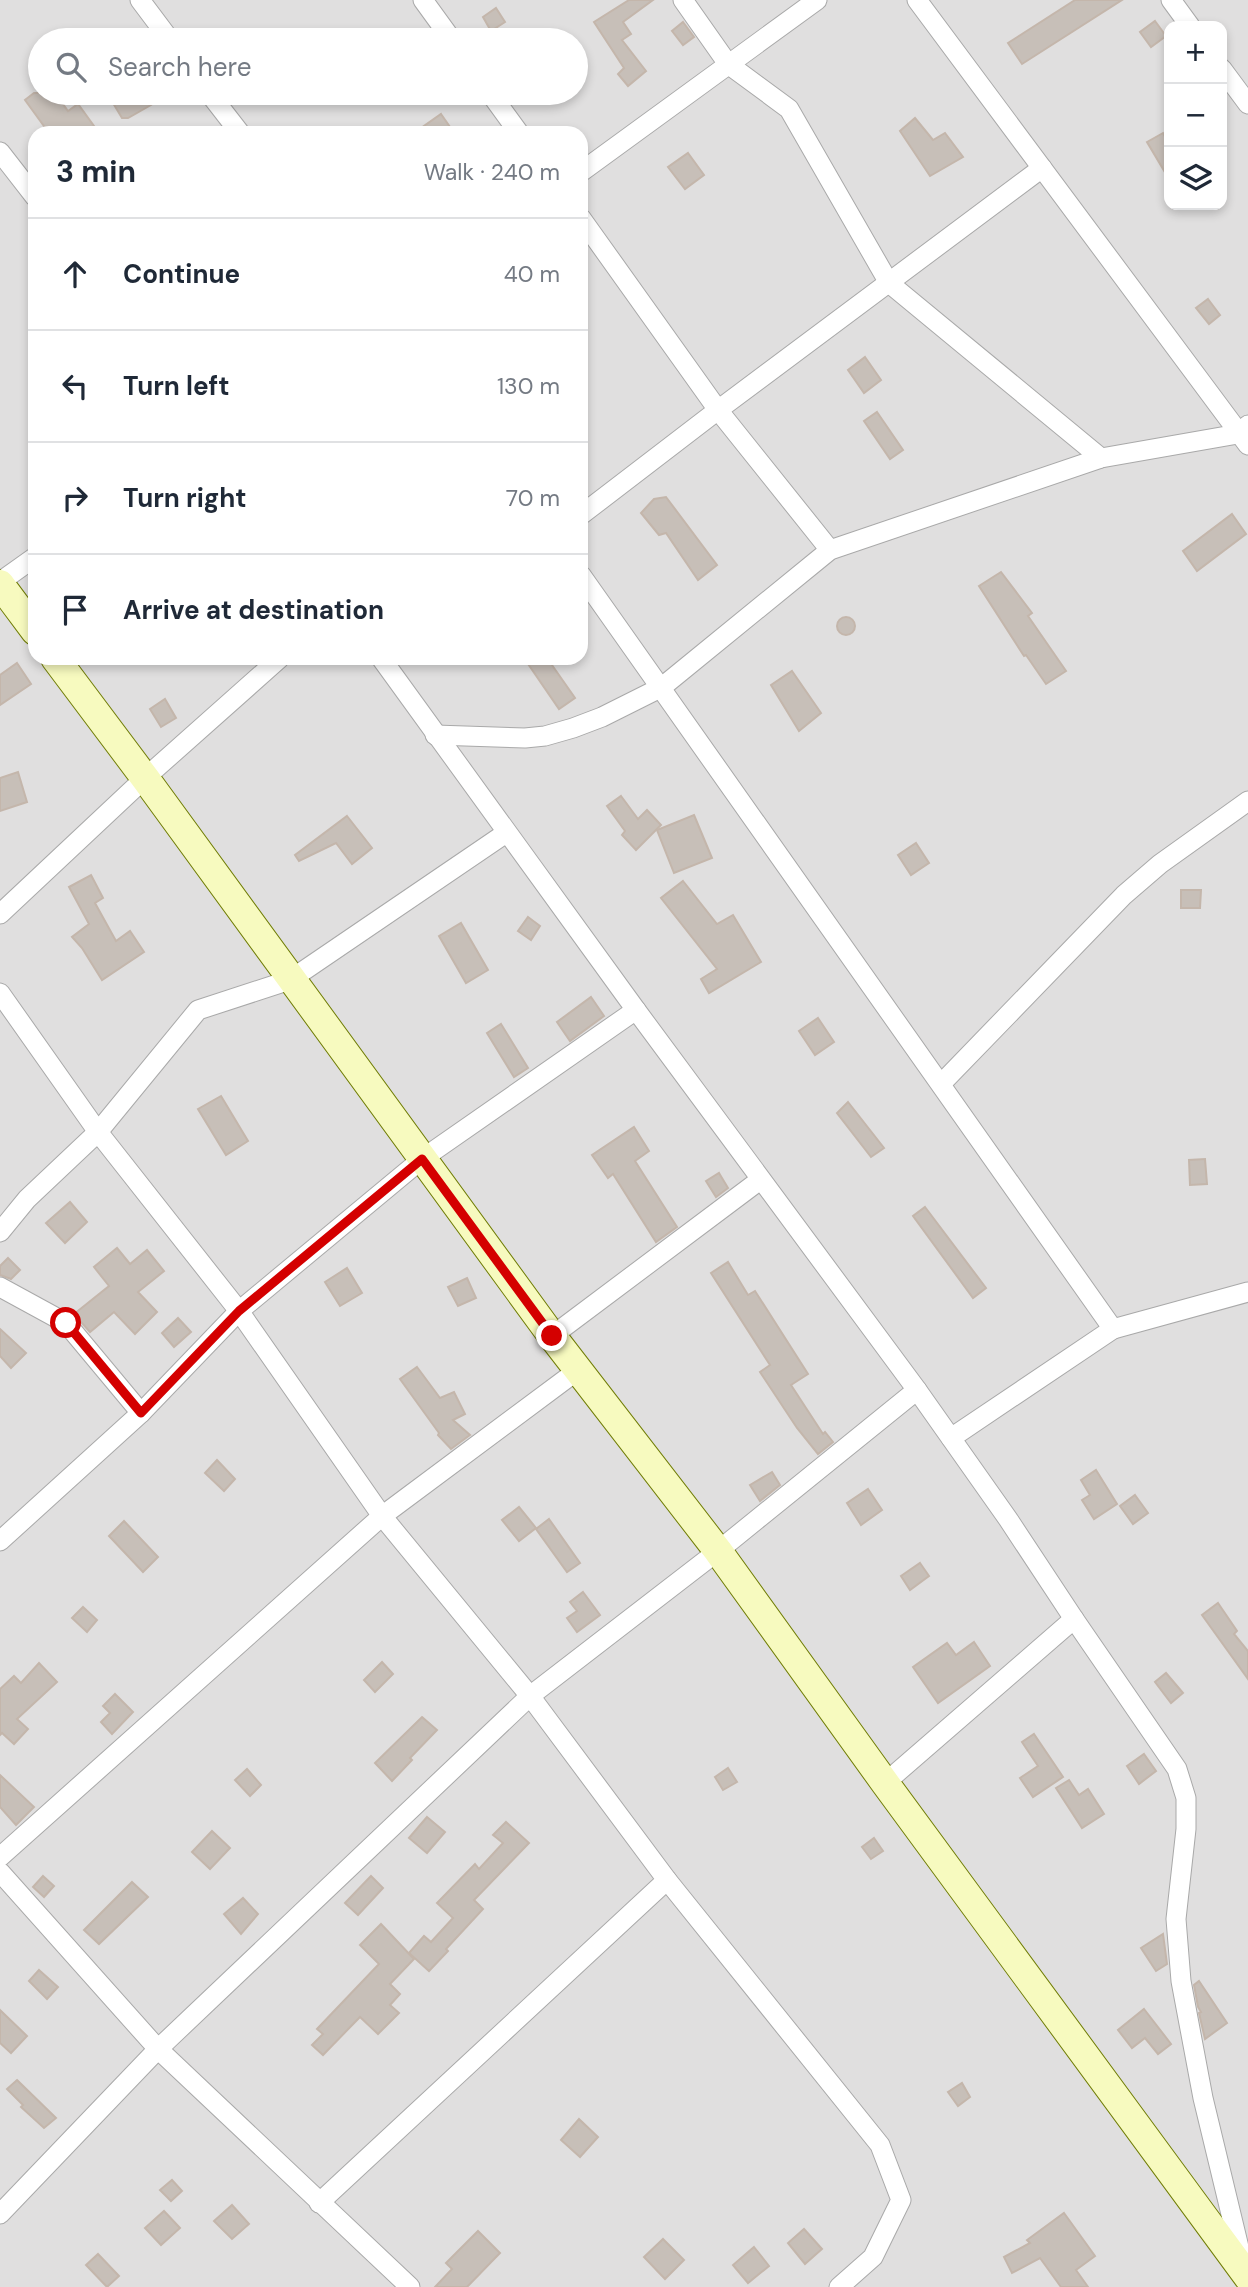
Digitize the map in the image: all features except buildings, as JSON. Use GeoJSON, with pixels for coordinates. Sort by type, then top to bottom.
{"type":"FeatureCollection","features":[{"type":"Feature","properties":{"kind":"street"},"geometry":{"type":"LineString","coordinates":[[140,0],[161,28]]}},
{"type":"Feature","properties":{"kind":"street"},"geometry":{"type":"LineString","coordinates":[[423,0],[443,28]]}},
{"type":"Feature","properties":{"kind":"street"},"geometry":{"type":"LineString","coordinates":[[683,0],[728,64],[789,109],[889,283],[1101,458]]}},
{"type":"Feature","properties":{"kind":"street"},"geometry":{"type":"LineString","coordinates":[[588,167],[817,0]]}},
{"type":"Feature","properties":{"kind":"street"},"geometry":{"type":"LineString","coordinates":[[435,735],[525,738],[545,736],[602,717],[662,687],[830,550],[1101,458],[1245,435],[918,0]]}},
{"type":"Feature","properties":{"kind":"street"},"geometry":{"type":"LineString","coordinates":[[1171,0],[1186,21]]}},
{"type":"Feature","properties":{"kind":"street"},"geometry":{"type":"LineString","coordinates":[[1227,76],[1248,104]]}},
{"type":"Feature","properties":{"kind":"street"},"geometry":{"type":"LineString","coordinates":[[218,105],[235,126]]}},
{"type":"Feature","properties":{"kind":"street"},"geometry":{"type":"LineString","coordinates":[[499,105],[514,126]]}},
{"type":"Feature","properties":{"kind":"street"},"geometry":{"type":"LineString","coordinates":[[0,152],[28,188]]}},
{"type":"Feature","properties":{"kind":"street"},"geometry":{"type":"LineString","coordinates":[[588,510],[1042,168]]}},
{"type":"Feature","properties":{"kind":"street"},"geometry":{"type":"LineString","coordinates":[[588,228],[718,410],[830,550]]}},
{"type":"Feature","properties":{"kind":"street"},"geometry":{"type":"LineString","coordinates":[[28,562],[0,583],[28,621]]}},
{"type":"Feature","properties":{"kind":"street"},"geometry":{"type":"LineString","coordinates":[[588,585],[1113,1329]]}},
{"type":"Feature","properties":{"kind":"street"},"geometry":{"type":"LineString","coordinates":[[60,665],[552,1336],[718,1551],[1247,2275]]}},
{"type":"Feature","properties":{"kind":"street"},"geometry":{"type":"LineString","coordinates":[[0,914],[145,778],[272,665]]}},
{"type":"Feature","properties":{"kind":"street"},"geometry":{"type":"LineString","coordinates":[[386,665],[760,1180],[917,1390],[1009,1519],[1177,1769],[1186,1798],[1186,1829],[1176,1919],[1181,1981],[1203,2098],[1247,2275]]}},
{"type":"Feature","properties":{"kind":"street"},"geometry":{"type":"LineString","coordinates":[[941,1084],[1124,895],[1160,864],[1248,801]]}},
{"type":"Feature","properties":{"kind":"street"},"geometry":{"type":"LineString","coordinates":[[0,1232],[27,1199],[98,1132],[198,1010],[290,980],[506,833]]}},
{"type":"Feature","properties":{"kind":"street"},"geometry":{"type":"LineString","coordinates":[[0,993],[98,1132],[239,1311],[382,1516],[530,1696],[667,1880],[880,2145],[901,2200],[873,2257],[839,2287]]}},
{"type":"Feature","properties":{"kind":"street"},"geometry":{"type":"LineString","coordinates":[[0,1541],[141,1413],[239,1311],[422,1159],[636,1010]]}},
{"type":"Feature","properties":{"kind":"street"},"geometry":{"type":"LineString","coordinates":[[552,1336],[760,1180]]}},
{"type":"Feature","properties":{"kind":"street"},"geometry":{"type":"LineString","coordinates":[[0,1287],[66,1323],[141,1413]]}},
{"type":"Feature","properties":{"kind":"street"},"geometry":{"type":"LineString","coordinates":[[951,1438],[1113,1329],[1248,1292]]}},
{"type":"Feature","properties":{"kind":"street"},"geometry":{"type":"LineString","coordinates":[[0,1857],[382,1516],[578,1370]]}},
{"type":"Feature","properties":{"kind":"street"},"geometry":{"type":"LineString","coordinates":[[0,2214],[158,2049],[530,1696],[718,1551],[917,1390]]}},
{"type":"Feature","properties":{"kind":"street"},"geometry":{"type":"LineString","coordinates":[[885,1783],[1074,1619]]}},
{"type":"Feature","properties":{"kind":"street"},"geometry":{"type":"LineString","coordinates":[[0,1872],[158,2049],[410,2287]]}},
{"type":"Feature","properties":{"kind":"street"},"geometry":{"type":"LineString","coordinates":[[319,2203],[667,1880]]}},
{"type":"Feature","properties":{"kind":"shaded area"},"geometry":{"type":"Polygon","coordinates":[[[0,0],[1248,0],[1248,2287],[0,2287],[0,0]]]}},
{"type":"Feature","properties":{"kind":"route"},"geometry":{"type":"LineString","coordinates":[[66,1323],[141,1413],[239,1311],[422,1159],[552,1336]]}}]}
